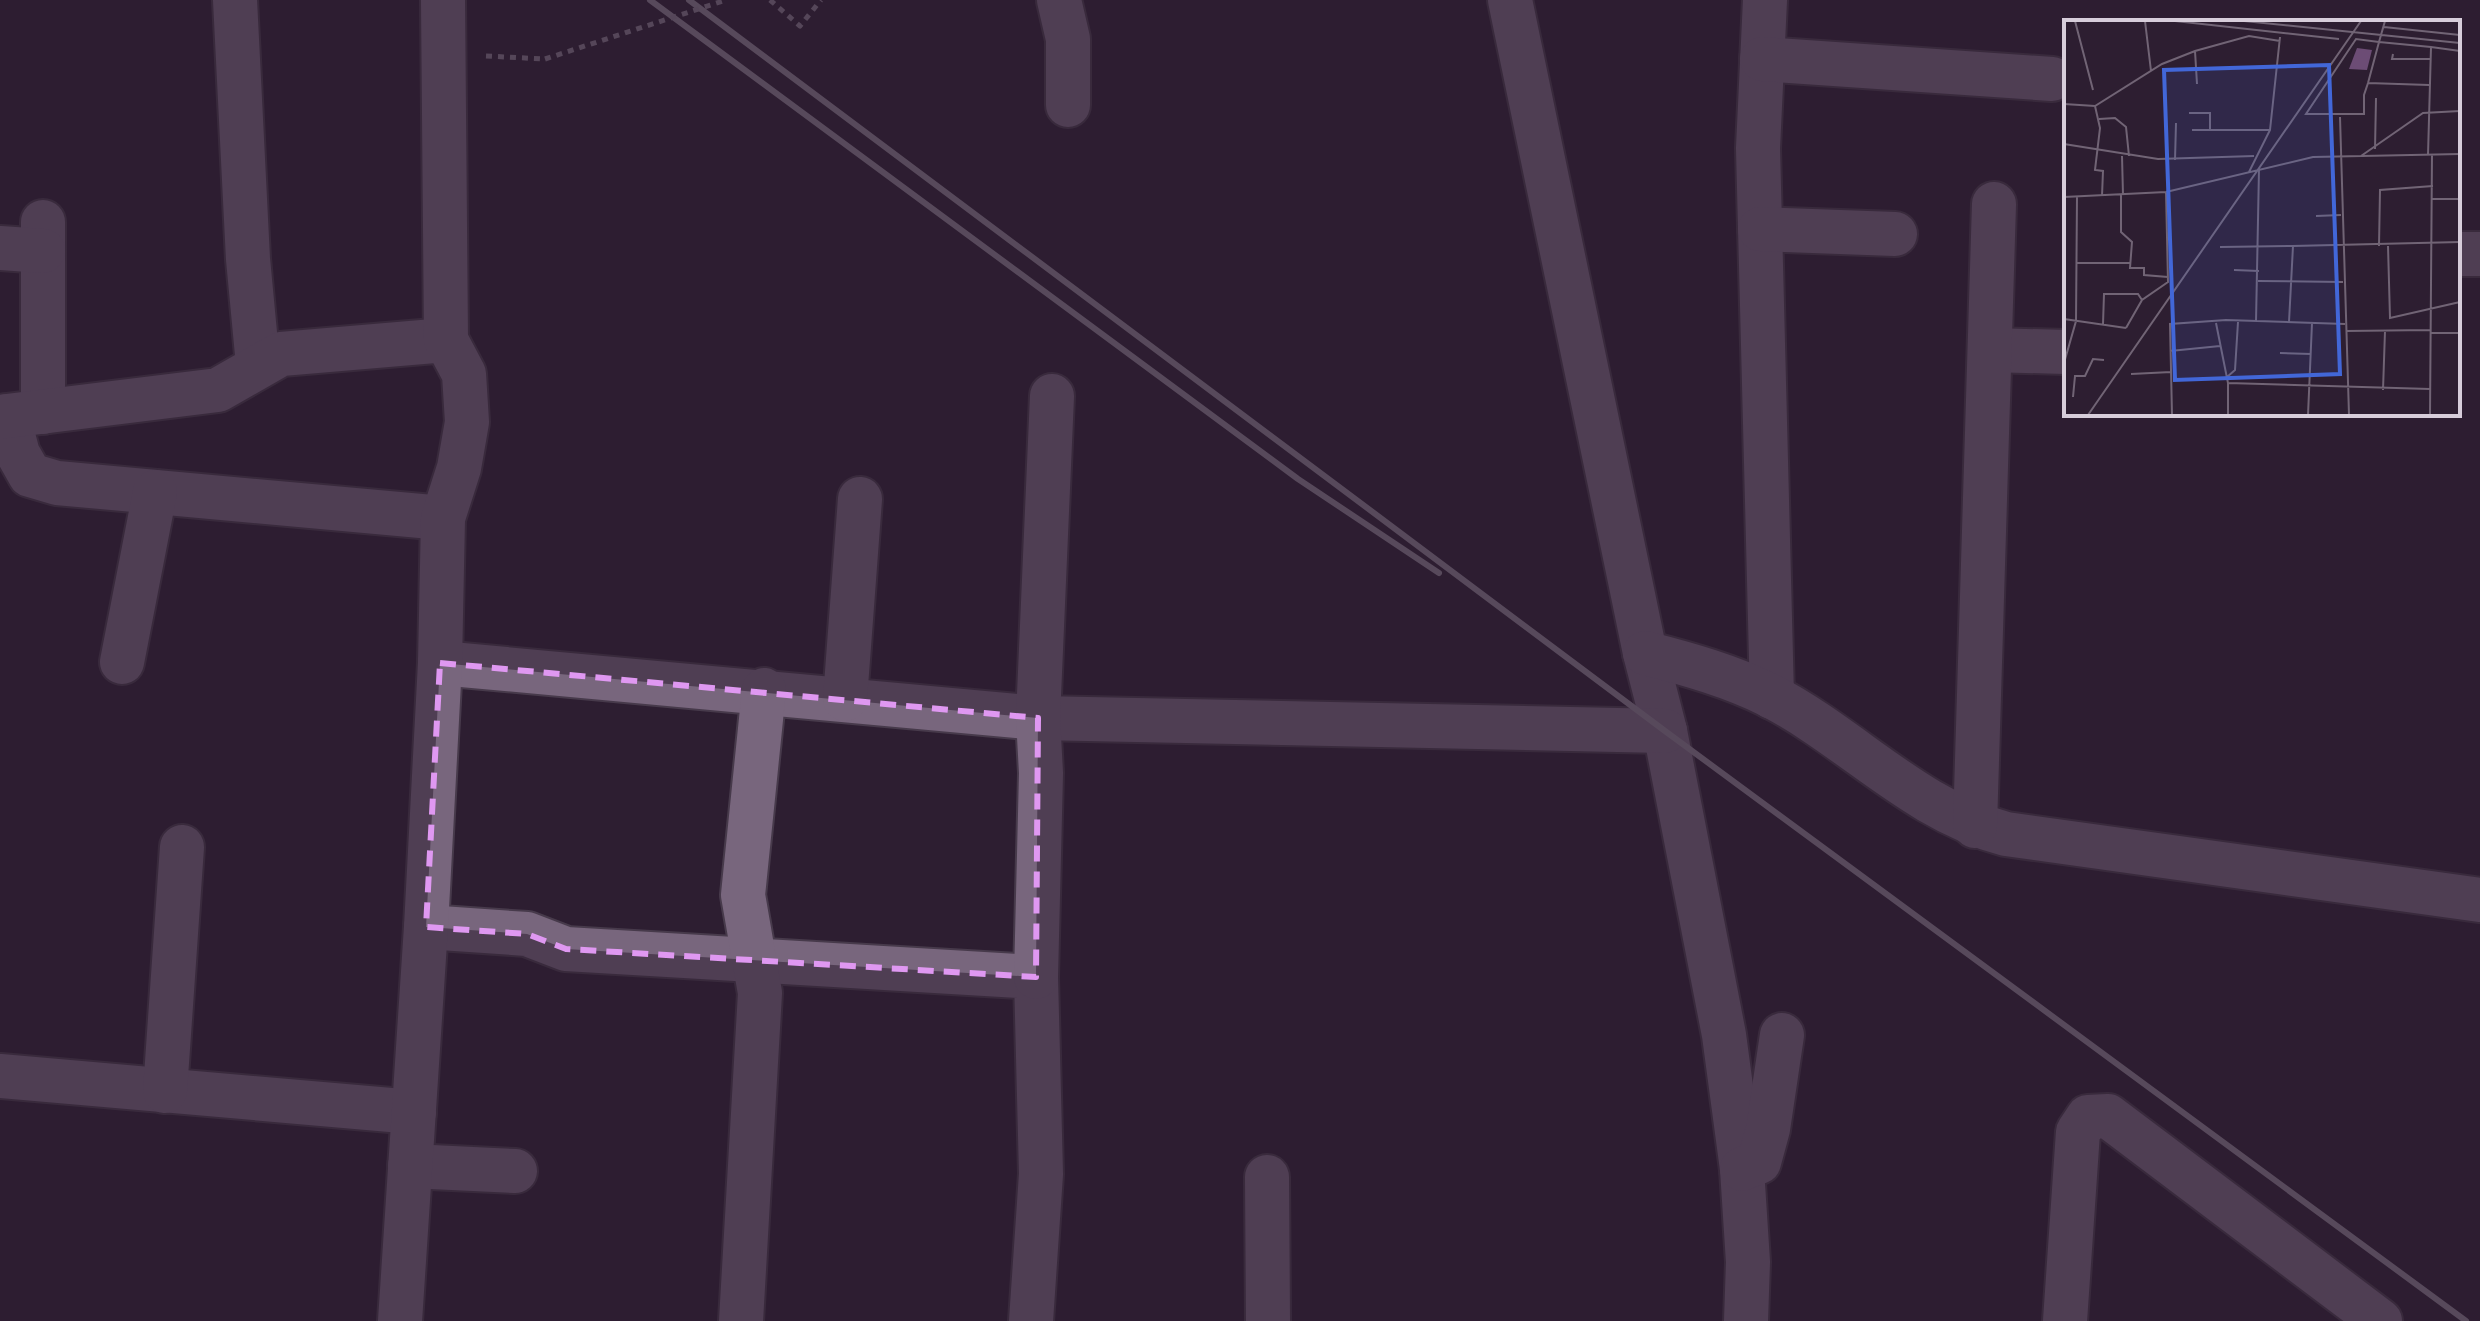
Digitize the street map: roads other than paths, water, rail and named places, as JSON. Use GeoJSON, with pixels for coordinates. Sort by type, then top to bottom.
{"type":"FeatureCollection","features":[{"type":"Feature","properties":{"kind":"street"},"geometry":{"type":"LineString","coordinates":[[235,0],[248,259],[258,365]]}},
{"type":"Feature","properties":{"kind":"street"},"geometry":{"type":"LineString","coordinates":[[400,1321],[426,927],[440,663],[443,518],[459,468],[467,422],[464,374],[446,340],[443,0]]}},
{"type":"Feature","properties":{"kind":"street"},"geometry":{"type":"LineString","coordinates":[[1059,0],[1068,39],[1068,105]]}},
{"type":"Feature","properties":{"kind":"street"},"geometry":{"type":"LineString","coordinates":[[1510,0],[1645,653],[1665,731],[1724,1035],[1742,1169],[1748,1262],[1746,1321]]}},
{"type":"Feature","properties":{"kind":"street"},"geometry":{"type":"LineString","coordinates":[[1765,0],[1758,148],[1772,697]]}},
{"type":"Feature","properties":{"kind":"street"},"geometry":{"type":"LineString","coordinates":[[1762,59],[2052,79]]}},
{"type":"Feature","properties":{"kind":"street"},"geometry":{"type":"LineString","coordinates":[[1975,826],[1994,204]]}},
{"type":"Feature","properties":{"kind":"street"},"geometry":{"type":"LineString","coordinates":[[1760,229],[1895,234]]}},
{"type":"Feature","properties":{"kind":"street"},"geometry":{"type":"LineString","coordinates":[[0,248],[43,236],[17,415],[18,454],[30,475],[57,483],[443,518]]}},
{"type":"Feature","properties":{"kind":"street"},"geometry":{"type":"LineString","coordinates":[[17,415],[218,390],[281,354],[446,340]]}},
{"type":"Feature","properties":{"kind":"street"},"geometry":{"type":"LineString","coordinates":[[1990,350],[2064,352]]}},
{"type":"Feature","properties":{"kind":"street"},"geometry":{"type":"LineString","coordinates":[[1031,1321],[1041,1174],[1036,977],[1041,773],[1038,718],[1052,396]]}},
{"type":"Feature","properties":{"kind":"street"},"geometry":{"type":"LineString","coordinates":[[122,662],[155,492]]}},
{"type":"Feature","properties":{"kind":"street"},"geometry":{"type":"LineString","coordinates":[[845,699],[860,499]]}},
{"type":"Feature","properties":{"kind":"street"},"geometry":{"type":"LineString","coordinates":[[1645,653],[1715,671],[1772,697],[1939,809],[1975,826],[2006,834],[2480,900]]}},
{"type":"Feature","properties":{"kind":"street"},"geometry":{"type":"LineString","coordinates":[[440,663],[764,690],[1038,718],[1665,731]]}},
{"type":"Feature","properties":{"kind":"street"},"geometry":{"type":"LineString","coordinates":[[741,1321],[760,993],[743,895],[764,690]]}},
{"type":"Feature","properties":{"kind":"street"},"geometry":{"type":"LineString","coordinates":[[165,1091],[182,847]]}},
{"type":"Feature","properties":{"kind":"street"},"geometry":{"type":"LineString","coordinates":[[426,927],[527,934],[566,949],[1036,977]]}},
{"type":"Feature","properties":{"kind":"street"},"geometry":{"type":"LineString","coordinates":[[1742,1169],[1759,1162],[1768,1129],[1782,1035]]}},
{"type":"Feature","properties":{"kind":"street"},"geometry":{"type":"LineString","coordinates":[[0,1076],[414,1112]]}},
{"type":"Feature","properties":{"kind":"street"},"geometry":{"type":"LineString","coordinates":[[2065,1321],[2078,1132],[2088,1117],[2108,1116],[2380,1321]]}},
{"type":"Feature","properties":{"kind":"street"},"geometry":{"type":"LineString","coordinates":[[410,1166],[515,1171]]}},
{"type":"Feature","properties":{"kind":"street"},"geometry":{"type":"LineString","coordinates":[[1267,1177],[1268,1321]]}},
{"type":"Feature","properties":{"kind":"railway"},"geometry":{"type":"LineString","coordinates":[[650,0],[1298,479],[1439,573]]}},
{"type":"Feature","properties":{"kind":"railway"},"geometry":{"type":"LineString","coordinates":[[689,0],[1665,731],[2466,1321]]}}]}
